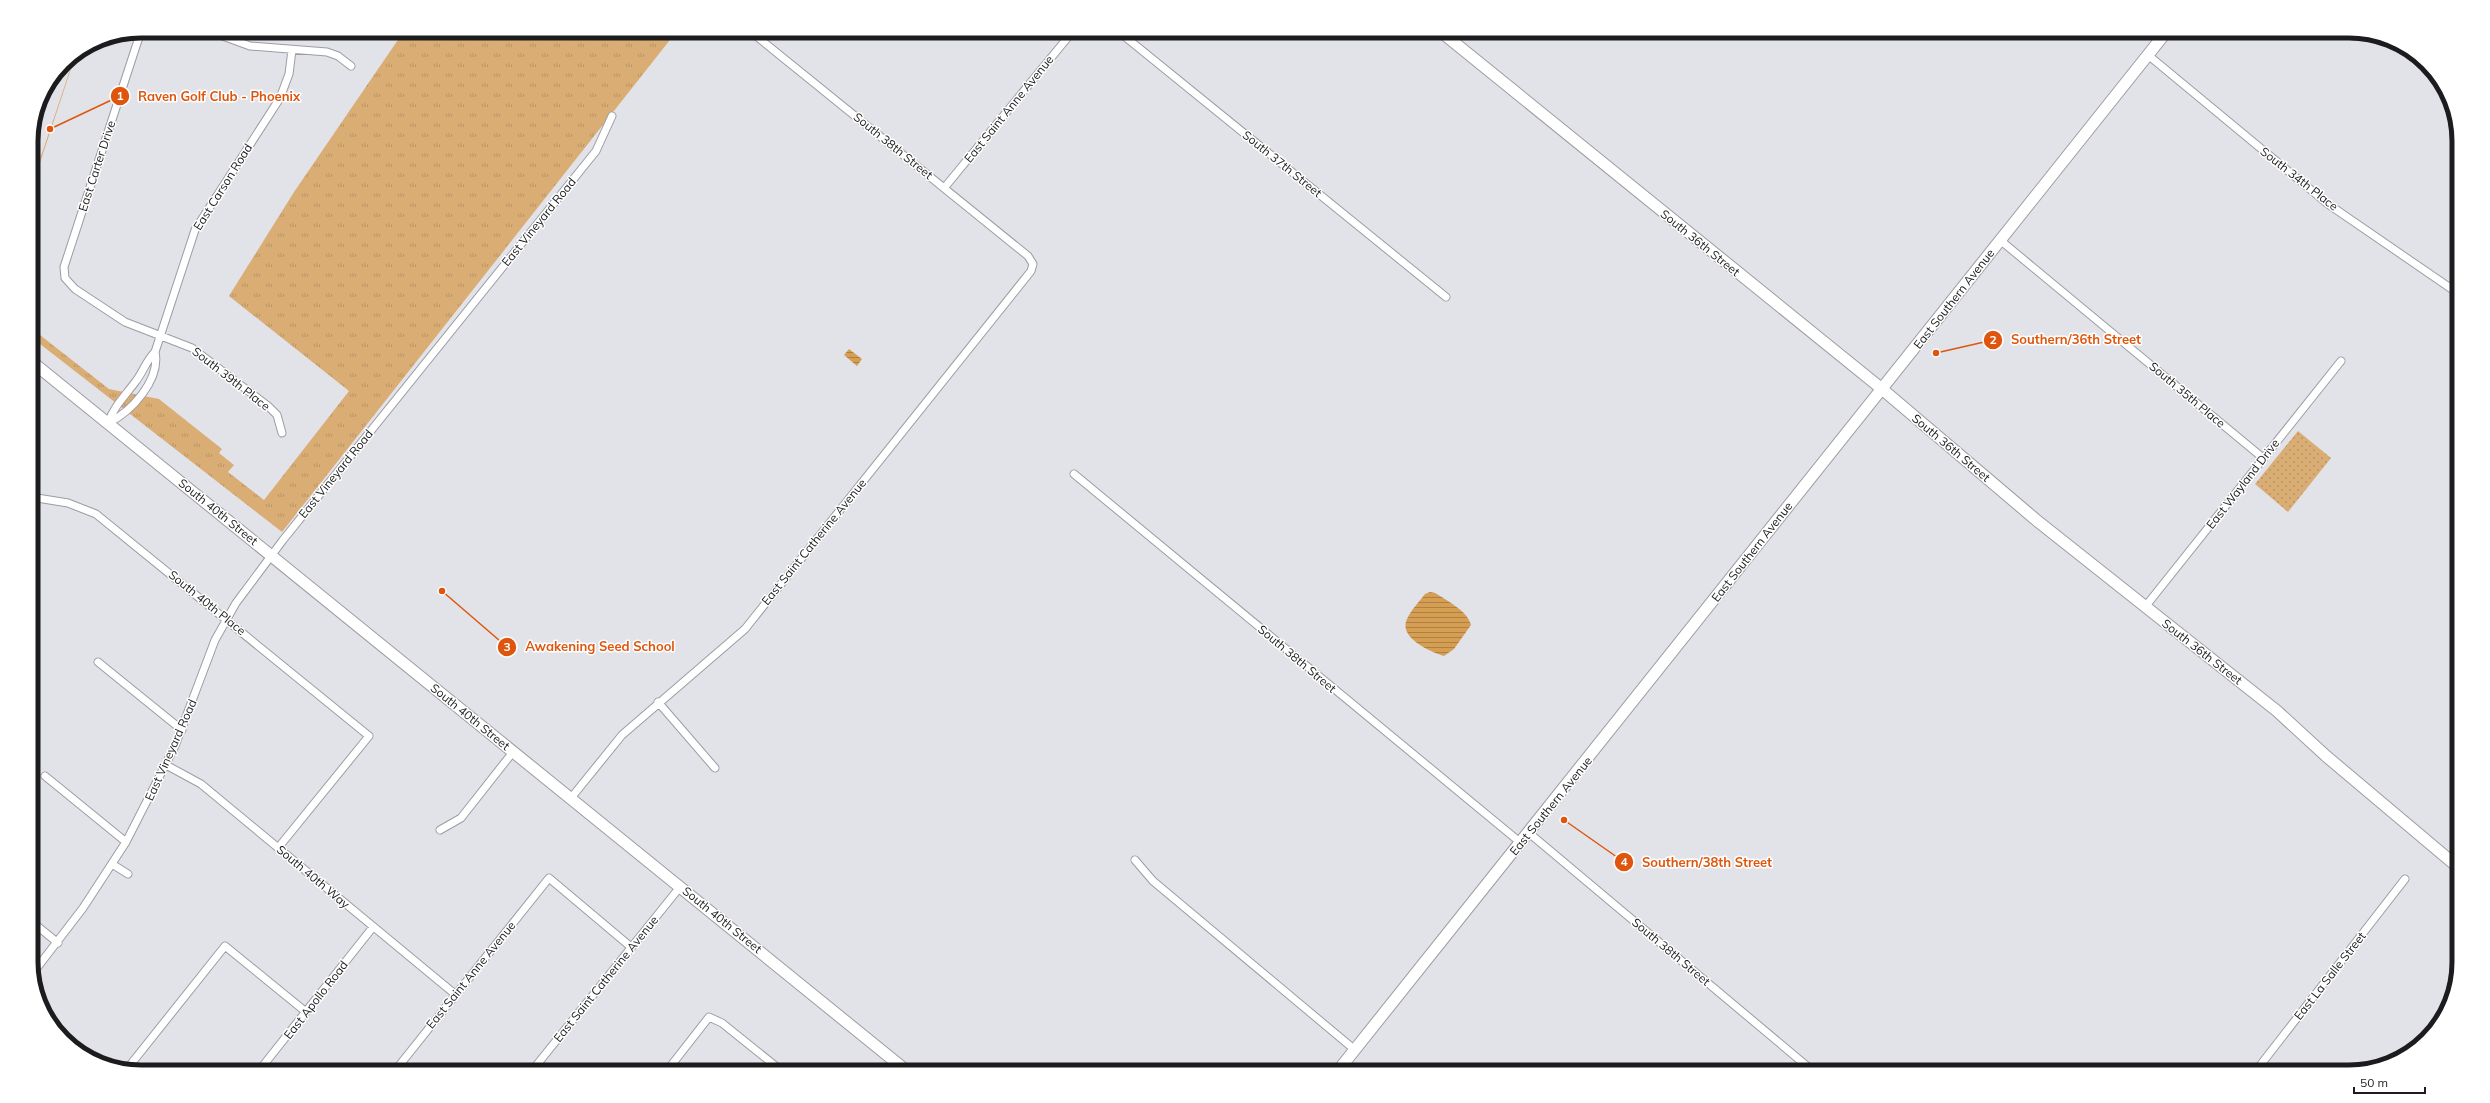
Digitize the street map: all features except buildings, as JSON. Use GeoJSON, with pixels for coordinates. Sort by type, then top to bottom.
{"type":"FeatureCollection","features":[{"type":"Feature","properties":{"kind":"main road","name":"South 36th Street"},"geometry":{"type":"LineString","coordinates":[[1449,38],[1882,389],[2035,519],[2277,711],[2326,756],[2452,862]]}},
{"type":"Feature","properties":{"kind":"main road","name":"East Southern Avenue"},"geometry":{"type":"LineString","coordinates":[[1343,1065],[2161,38]]}},
{"type":"Feature","properties":{"kind":"main road","name":"South 40th Street"},"geometry":{"type":"LineString","coordinates":[[38,367],[899,1065]]}},
{"type":"Feature","properties":{"kind":"street","name":"East Carter Drive"},"geometry":{"type":"LineString","coordinates":[[65,278],[64,267],[139,38]]}},
{"type":"Feature","properties":{"kind":"street"},"geometry":{"type":"LineString","coordinates":[[228,38],[250,46],[327,52],[338,56],[351,66]]}},
{"type":"Feature","properties":{"kind":"street","name":"South 38th Street"},"geometry":{"type":"LineString","coordinates":[[759,38],[945,187],[1028,256],[1033,264]]}},
{"type":"Feature","properties":{"kind":"street","name":"East Saint Anne Avenue"},"geometry":{"type":"LineString","coordinates":[[945,187],[1066,38]]}},
{"type":"Feature","properties":{"kind":"street","name":"South 37th Street"},"geometry":{"type":"LineString","coordinates":[[1127,38],[1446,297]]}},
{"type":"Feature","properties":{"kind":"street","name":"East Carson Road"},"geometry":{"type":"LineString","coordinates":[[108,423],[114,408],[136,381],[148,359],[155,352],[195,230],[280,98],[289,74],[292,50]]}},
{"type":"Feature","properties":{"kind":"street","name":"South 34th Place"},"geometry":{"type":"LineString","coordinates":[[2148,55],[2306,187],[2452,289]]}},
{"type":"Feature","properties":{"kind":"street","name":"East Vineyard Road"},"geometry":{"type":"LineString","coordinates":[[38,967],[58,943],[126,842],[166,765],[182,730],[215,640],[226,619],[271,555],[596,151],[612,116]]}},
{"type":"Feature","properties":{"kind":"street","name":"South 35th Place"},"geometry":{"type":"LineString","coordinates":[[2000,240],[2263,458]]}},
{"type":"Feature","properties":{"kind":"street","name":"East Saint Catherine Avenue"},"geometry":{"type":"LineString","coordinates":[[571,798],[622,735],[658,702],[745,629],[973,345],[1031,271],[1033,264]]}},
{"type":"Feature","properties":{"kind":"street","name":"South 39th Place"},"geometry":{"type":"LineString","coordinates":[[65,278],[74,289],[116,317],[179,341],[204,356],[277,415],[282,433]]}},
{"type":"Feature","properties":{"kind":"street","name":"East Carson Road"},"geometry":{"type":"LineString","coordinates":[[108,423],[124,416],[153,376],[157,361],[155,352]]}},
{"type":"Feature","properties":{"kind":"street","name":"East Wayland Drive"},"geometry":{"type":"LineString","coordinates":[[2145,606],[2341,361]]}},
{"type":"Feature","properties":{"kind":"street"},"geometry":{"type":"LineString","coordinates":[[136,381],[145,388]]}},
{"type":"Feature","properties":{"kind":"street","name":"South 38th Street"},"geometry":{"type":"LineString","coordinates":[[1074,474],[1521,843]]}},
{"type":"Feature","properties":{"kind":"street","name":"South 40th Place"},"geometry":{"type":"LineString","coordinates":[[38,498],[68,503],[96,514],[369,736],[278,848]]}},
{"type":"Feature","properties":{"kind":"street"},"geometry":{"type":"LineString","coordinates":[[98,662],[182,730]]}},
{"type":"Feature","properties":{"kind":"street"},"geometry":{"type":"LineString","coordinates":[[658,702],[715,768]]}},
{"type":"Feature","properties":{"kind":"street"},"geometry":{"type":"LineString","coordinates":[[440,830],[461,818],[513,752]]}},
{"type":"Feature","properties":{"kind":"street","name":"South 40th Way"},"geometry":{"type":"LineString","coordinates":[[166,765],[201,784],[373,928],[456,995]]}},
{"type":"Feature","properties":{"kind":"street"},"geometry":{"type":"LineString","coordinates":[[45,776],[126,842]]}},
{"type":"Feature","properties":{"kind":"street","name":"South 38th Street"},"geometry":{"type":"LineString","coordinates":[[1529,833],[1806,1065]]}},
{"type":"Feature","properties":{"kind":"street"},"geometry":{"type":"LineString","coordinates":[[1135,860],[1153,881],[1355,1050]]}},
{"type":"Feature","properties":{"kind":"street"},"geometry":{"type":"LineString","coordinates":[[112,864],[128,874]]}},
{"type":"Feature","properties":{"kind":"street","name":"East Saint Anne Avenue"},"geometry":{"type":"LineString","coordinates":[[400,1065],[549,878],[632,947]]}},
{"type":"Feature","properties":{"kind":"street","name":"East La Salle Street"},"geometry":{"type":"LineString","coordinates":[[2259,1065],[2405,879]]}},
{"type":"Feature","properties":{"kind":"street","name":"East Saint Catherine Avenue"},"geometry":{"type":"LineString","coordinates":[[537,1065],[680,887]]}},
{"type":"Feature","properties":{"kind":"street"},"geometry":{"type":"LineString","coordinates":[[38,927],[58,943]]}},
{"type":"Feature","properties":{"kind":"street","name":"East Apollo Road"},"geometry":{"type":"LineString","coordinates":[[264,1065],[373,928]]}},
{"type":"Feature","properties":{"kind":"street"},"geometry":{"type":"LineString","coordinates":[[131,1064],[225,946],[306,1012]]}},
{"type":"Feature","properties":{"kind":"street"},"geometry":{"type":"LineString","coordinates":[[671,1065],[709,1017],[722,1023],[774,1065]]}},
{"type":"Feature","properties":{"kind":"green space"},"geometry":{"type":"Polygon","coordinates":[[[399,38],[671,38],[282,532],[38,342],[38,333],[109,389],[159,399],[222,449],[219,453],[234,465],[228,472],[264,500],[349,391],[229,296],[294,192],[399,38]]]}},
{"type":"Feature","properties":{"kind":"green space"},"geometry":{"type":"Polygon","coordinates":[[[72,64],[38,169],[72,64],[72,64]]]}},
{"type":"Feature","properties":{"kind":"green space"},"geometry":{"type":"Polygon","coordinates":[[[2298,431],[2331,458],[2288,512],[2255,484],[2298,431]]]}},
{"type":"Feature","properties":{"kind":"shaded area"},"geometry":{"type":"Polygon","coordinates":[[[849,349],[862,359],[857,366],[844,355],[849,349]]]}},
{"type":"Feature","properties":{"kind":"shaded area"},"geometry":{"type":"Polygon","coordinates":[[[1430,592],[1435,593],[1456,606],[1466,615],[1471,625],[1454,649],[1444,656],[1424,648],[1417,643],[1411,638],[1405,626],[1413,609],[1425,594],[1430,592]]]}},
{"type":"Feature","properties":{"kind":"place","name":"Raven Golf Club - Phoenix"},"geometry":{"type":"Point","coordinates":[50,129]}},
{"type":"Feature","properties":{"kind":"place","name":"Southern/36th Street"},"geometry":{"type":"Point","coordinates":[1936,353]}},
{"type":"Feature","properties":{"kind":"place","name":"Awakening Seed School"},"geometry":{"type":"Point","coordinates":[442,591]}},
{"type":"Feature","properties":{"kind":"place","name":"Southern/38th Street"},"geometry":{"type":"Point","coordinates":[1564,820]}}]}
